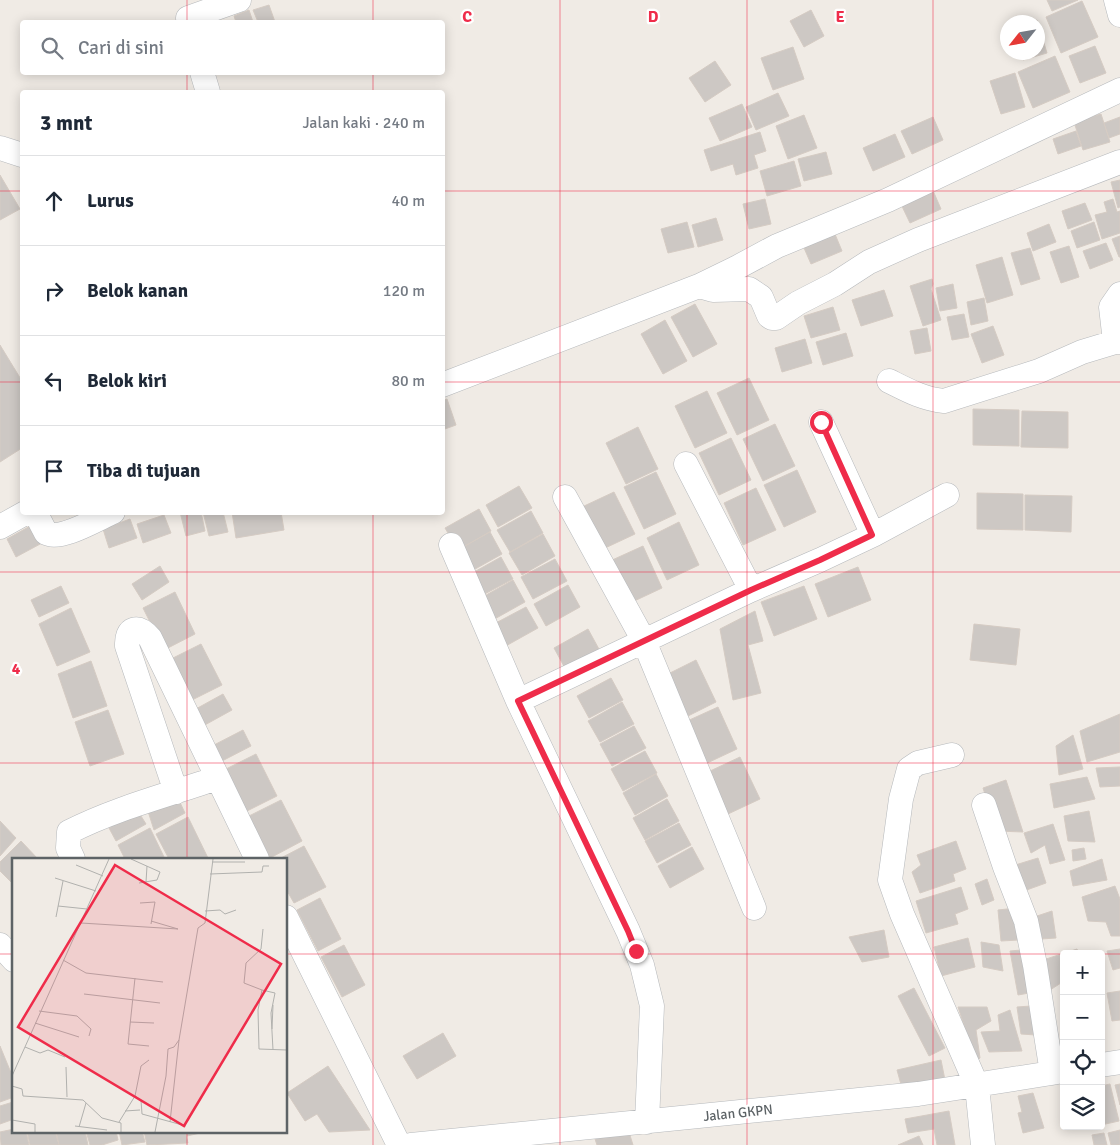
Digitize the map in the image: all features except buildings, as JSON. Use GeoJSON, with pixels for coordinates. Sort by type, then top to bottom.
{"type":"FeatureCollection","features":[{"type":"Feature","properties":{"kind":"street"},"geometry":{"type":"LineString","coordinates":[[186,14],[239,0]]}},
{"type":"Feature","properties":{"kind":"street"},"geometry":{"type":"LineString","coordinates":[[1116,0],[1120,15]]}},
{"type":"Feature","properties":{"kind":"street"},"geometry":{"type":"LineString","coordinates":[[203,75],[207,90]]}},
{"type":"Feature","properties":{"kind":"street"},"geometry":{"type":"LineString","coordinates":[[445,384],[699,286],[777,246],[888,200],[1120,90]]}},
{"type":"Feature","properties":{"kind":"street"},"geometry":{"type":"LineString","coordinates":[[0,148],[20,154]]}},
{"type":"Feature","properties":{"kind":"street"},"geometry":{"type":"LineString","coordinates":[[699,286],[713,290],[748,289],[758,294],[769,316],[776,318],[869,262],[918,240],[1120,162]]}},
{"type":"Feature","properties":{"kind":"street"},"geometry":{"type":"LineString","coordinates":[[889,381],[916,395],[944,401],[1039,371],[1082,352],[1117,342],[1111,307],[1120,294]]}},
{"type":"Feature","properties":{"kind":"street"},"geometry":{"type":"LineString","coordinates":[[821,422],[872,535]]}},
{"type":"Feature","properties":{"kind":"street"},"geometry":{"type":"LineString","coordinates":[[686,464],[751,590]]}},
{"type":"Feature","properties":{"kind":"street"},"geometry":{"type":"LineString","coordinates":[[518,701],[751,590],[820,560],[947,495]]}},
{"type":"Feature","properties":{"kind":"street"},"geometry":{"type":"LineString","coordinates":[[565,498],[644,641],[754,908]]}},
{"type":"Feature","properties":{"kind":"street"},"geometry":{"type":"LineString","coordinates":[[0,527],[21,515]]}},
{"type":"Feature","properties":{"kind":"street"},"geometry":{"type":"LineString","coordinates":[[37,515],[46,533],[53,536],[66,533],[106,515]]}},
{"type":"Feature","properties":{"kind":"street"},"geometry":{"type":"LineString","coordinates":[[451,545],[518,701],[628,931],[642,965],[652,1006],[647,1122]]}},
{"type":"Feature","properties":{"kind":"street"},"geometry":{"type":"LineString","coordinates":[[176,792],[127,646],[126,637],[136,629],[144,632],[150,638],[257,858]]}},
{"type":"Feature","properties":{"kind":"street"},"geometry":{"type":"LineString","coordinates":[[952,755],[918,763],[909,769],[901,799],[890,880],[902,914],[977,1086],[983,1145]]}},
{"type":"Feature","properties":{"kind":"street"},"geometry":{"type":"LineString","coordinates":[[73,858],[68,848],[69,832],[98,818],[217,778]]}},
{"type":"Feature","properties":{"kind":"street"},"geometry":{"type":"LineString","coordinates":[[984,806],[1004,867],[1026,920],[1058,1072]]}},
{"type":"Feature","properties":{"kind":"street"},"geometry":{"type":"LineString","coordinates":[[288,921],[400,1145]]}},
{"type":"Feature","properties":{"kind":"street"},"geometry":{"type":"LineString","coordinates":[[0,945],[12,958]]}},
{"type":"Feature","properties":{"kind":"street"},"geometry":{"type":"LineString","coordinates":[[1105,1064],[1120,1062]]}},
{"type":"Feature","properties":{"kind":"street","name":"Jalan GKPN"},"geometry":{"type":"LineString","coordinates":[[410,1145],[918,1094],[1058,1072]]}},
{"type":"Feature","properties":{"kind":"route"},"geometry":{"type":"LineString","coordinates":[[636,951],[518,701],[751,590],[872,535],[821,422]]}}]}
